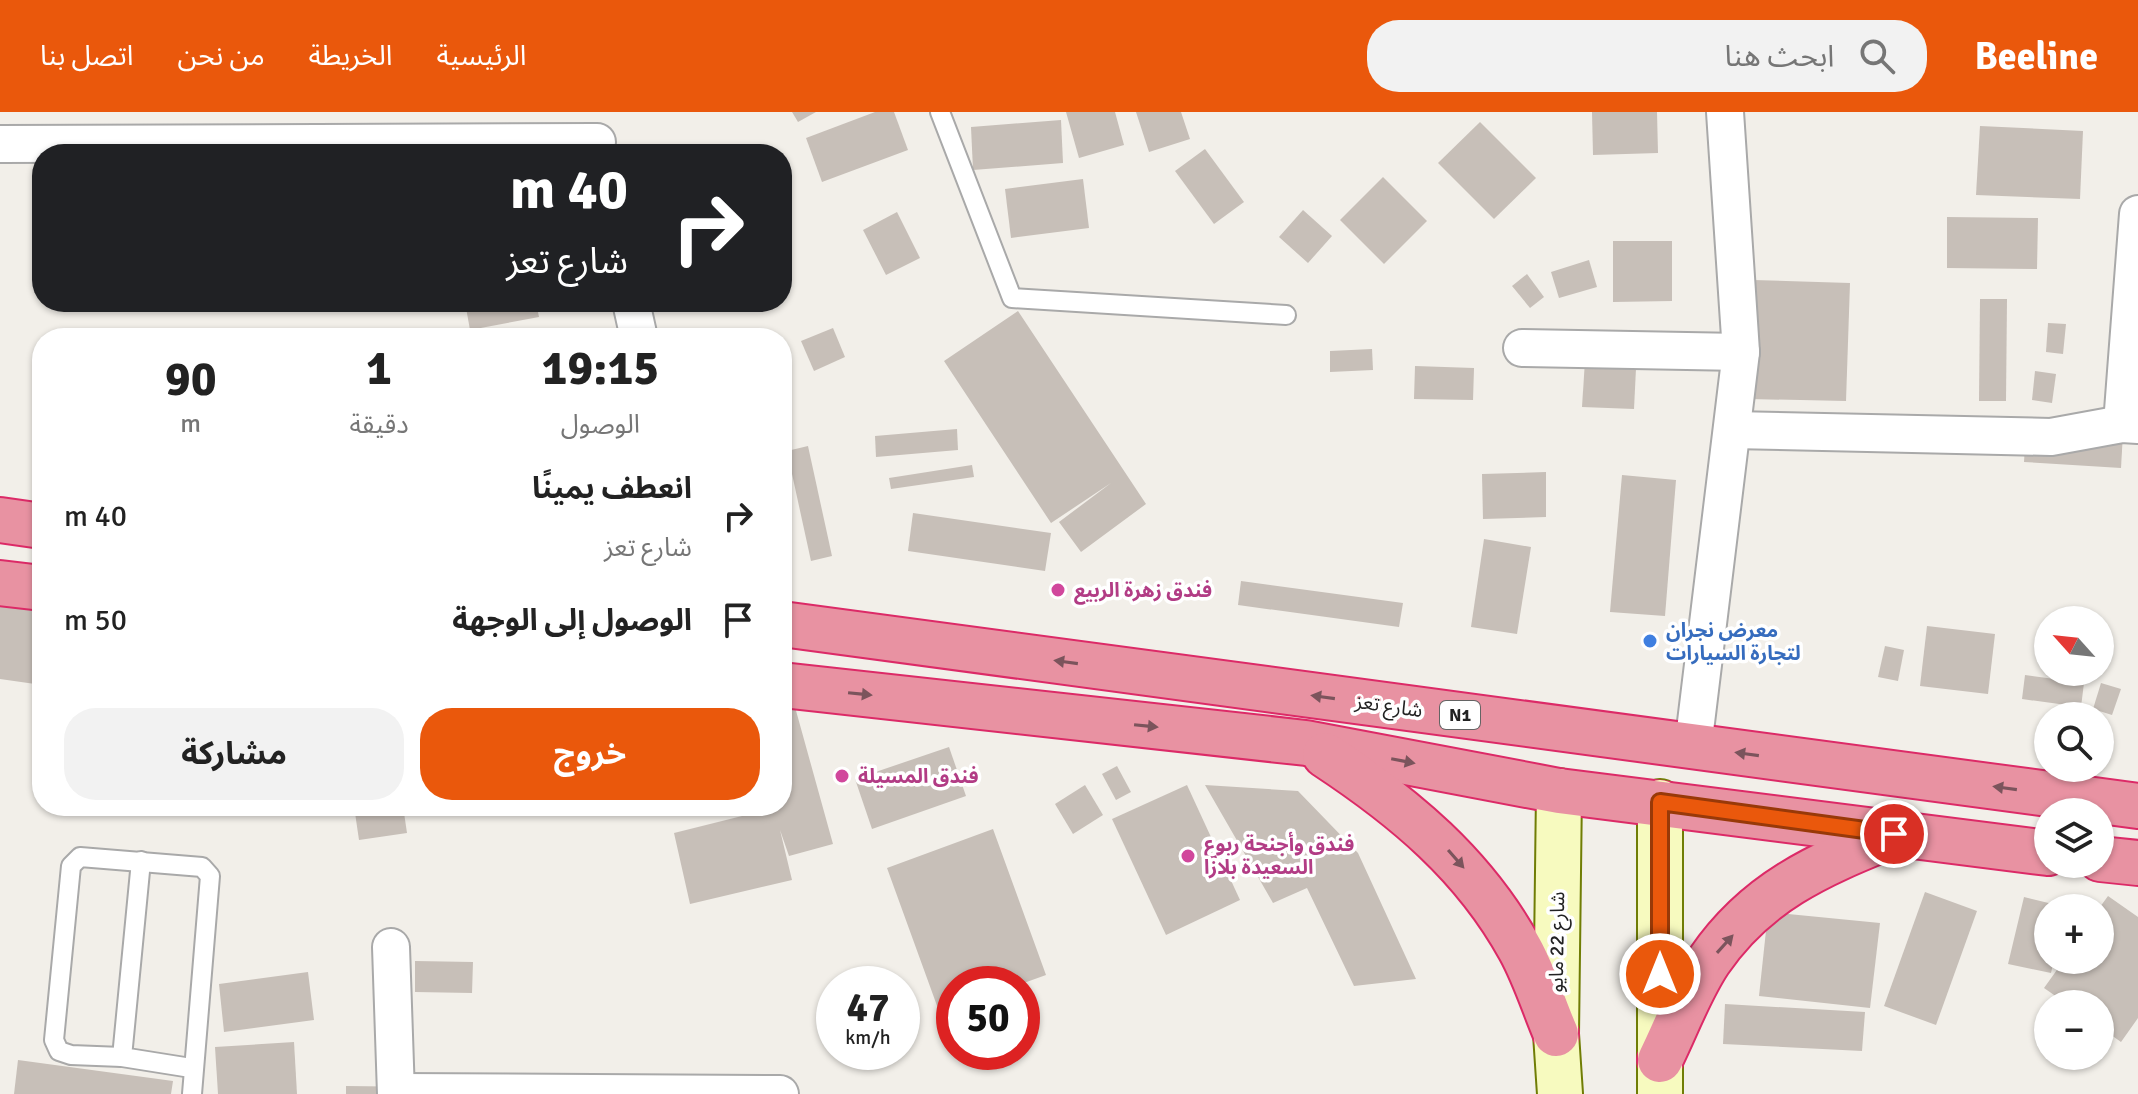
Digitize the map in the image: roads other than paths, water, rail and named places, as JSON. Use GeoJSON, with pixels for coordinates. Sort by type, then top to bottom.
{"type":"FeatureCollection","features":[{"type":"Feature","properties":{"kind":"highway"},"geometry":{"type":"LineString","coordinates":[[0,520],[32,525]]}},
{"type":"Feature","properties":{"kind":"highway"},"geometry":{"type":"LineString","coordinates":[[0,583],[32,587]]}},
{"type":"Feature","properties":{"kind":"highway","name":"شارع تعز"},"geometry":{"type":"LineString","coordinates":[[792,625],[2138,806]]}},
{"type":"Feature","properties":{"kind":"highway"},"geometry":{"type":"LineString","coordinates":[[792,686],[1306,743],[1559,791],[2034,851]]}},
{"type":"Feature","properties":{"kind":"highway"},"geometry":{"type":"LineString","coordinates":[[1306,743],[1374,788],[1455,856],[1520,949],[1556,1034]]}},
{"type":"Feature","properties":{"kind":"highway"},"geometry":{"type":"LineString","coordinates":[[1660,1077],[1709,961],[1768,896],[1829,861],[1894,834]]}},
{"type":"Feature","properties":{"kind":"highway"},"geometry":{"type":"LineString","coordinates":[[2114,860],[2138,863]]}},
{"type":"Feature","properties":{"kind":"main road","name":"شارع 22 مايو"},"geometry":{"type":"LineString","coordinates":[[1559,791],[1556,1034],[1560,1094]]}},
{"type":"Feature","properties":{"kind":"main road"},"geometry":{"type":"LineString","coordinates":[[1660,802],[1660,1077]]}},
{"type":"Feature","properties":{"kind":"street"},"geometry":{"type":"LineString","coordinates":[[1693,747],[1741,352],[1725,112]]}},
{"type":"Feature","properties":{"kind":"street"},"geometry":{"type":"LineString","coordinates":[[173,144],[595,136]]}},
{"type":"Feature","properties":{"kind":"street"},"geometry":{"type":"LineString","coordinates":[[0,144],[32,147]]}},
{"type":"Feature","properties":{"kind":"street"},"geometry":{"type":"LineString","coordinates":[[1732,430],[2051,437],[2130,424],[2138,214]]}},
{"type":"Feature","properties":{"kind":"street"},"geometry":{"type":"LineString","coordinates":[[1522,348],[1741,352]]}},
{"type":"Feature","properties":{"kind":"street"},"geometry":{"type":"LineString","coordinates":[[391,947],[396,1093],[780,1094]]}},
{"type":"Feature","properties":{"kind":"lane"},"geometry":{"type":"LineString","coordinates":[[940,112],[1012,298],[1286,315]]}},
{"type":"Feature","properties":{"kind":"lane"},"geometry":{"type":"LineString","coordinates":[[191,1068],[122,1057],[71,1055],[59,1051],[54,1040],[68,881],[71,866],[80,857],[189,864],[202,867],[210,876],[191,1068],[192,1094]]}},
{"type":"Feature","properties":{"kind":"lane"},"geometry":{"type":"LineString","coordinates":[[122,1057],[141,861]]}},
{"type":"Feature","properties":{"kind":"place","name":"فندق زهرة الربيع"},"geometry":{"type":"Point","coordinates":[1058,590]}},
{"type":"Feature","properties":{"kind":"place","name":"معرض نجران لتجارة السيارات"},"geometry":{"type":"Point","coordinates":[1650,641]}},
{"type":"Feature","properties":{"kind":"place","name":"فندق المسيلة"},"geometry":{"type":"Point","coordinates":[842,776]}},
{"type":"Feature","properties":{"kind":"place","name":"فندق وأجنحة ربوع السعيدة بلازا"},"geometry":{"type":"Point","coordinates":[1188,856]}}]}
